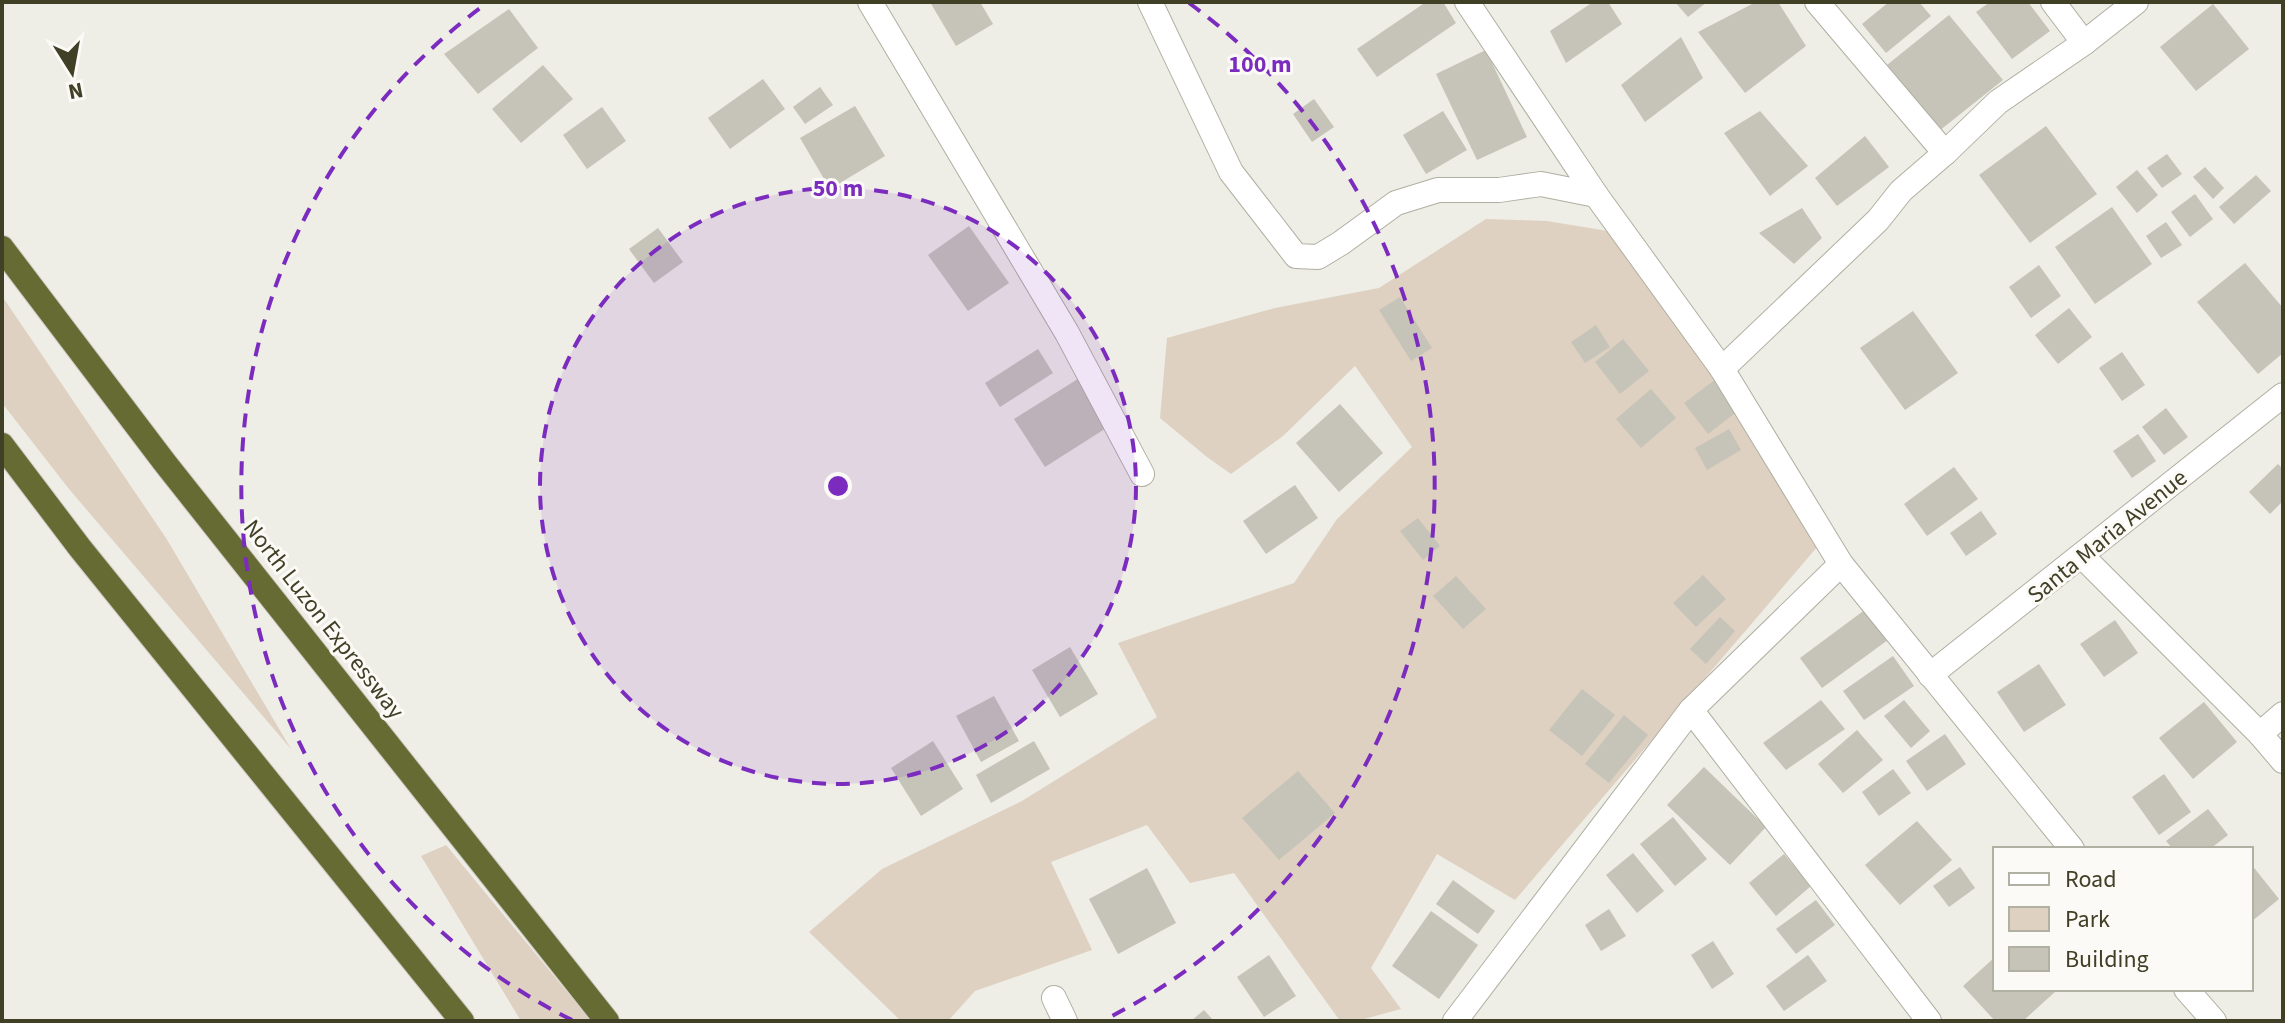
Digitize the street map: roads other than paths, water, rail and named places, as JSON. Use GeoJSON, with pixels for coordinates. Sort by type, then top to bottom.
{"type":"FeatureCollection","features":[{"type":"Feature","properties":{"kind":"highway","name":"North Luzon Expressway"},"geometry":{"type":"LineString","coordinates":[[2,248],[165,463],[607,1021]]}},
{"type":"Feature","properties":{"kind":"highway"},"geometry":{"type":"LineString","coordinates":[[2,445],[80,548],[462,1021]]}},
{"type":"Feature","properties":{"kind":"street"},"geometry":{"type":"LineString","coordinates":[[870,2],[1067,333],[1142,474]]}},
{"type":"Feature","properties":{"kind":"street"},"geometry":{"type":"LineString","coordinates":[[1150,2],[1231,172],[1296,256],[1318,257],[1396,203],[1438,190],[1499,190],[1541,184],[1596,195]]}},
{"type":"Feature","properties":{"kind":"street"},"geometry":{"type":"LineString","coordinates":[[1467,2],[1596,195],[1722,369],[1841,564],[2070,847]]}},
{"type":"Feature","properties":{"kind":"street"},"geometry":{"type":"LineString","coordinates":[[1817,2],[1945,153]]}},
{"type":"Feature","properties":{"kind":"street"},"geometry":{"type":"LineString","coordinates":[[2053,2],[2084,43]]}},
{"type":"Feature","properties":{"kind":"street"},"geometry":{"type":"LineString","coordinates":[[1722,369],[1878,220],[1901,191],[1998,102],[2084,43],[2136,2]]}},
{"type":"Feature","properties":{"kind":"street","name":"Santa Maria Avenue"},"geometry":{"type":"LineString","coordinates":[[1930,675],[2283,395]]}},
{"type":"Feature","properties":{"kind":"street"},"geometry":{"type":"LineString","coordinates":[[2082,556],[2260,734],[2283,761]]}},
{"type":"Feature","properties":{"kind":"street"},"geometry":{"type":"LineString","coordinates":[[1455,1021],[1691,710],[1841,564]]}},
{"type":"Feature","properties":{"kind":"street"},"geometry":{"type":"LineString","coordinates":[[1691,710],[1929,1021]]}},
{"type":"Feature","properties":{"kind":"street"},"geometry":{"type":"LineString","coordinates":[[2260,734],[2283,714]]}},
{"type":"Feature","properties":{"kind":"street"},"geometry":{"type":"LineString","coordinates":[[2188,991],[2214,1021]]}},
{"type":"Feature","properties":{"kind":"street"},"geometry":{"type":"LineString","coordinates":[[1054,998],[1065,1021]]}}]}
